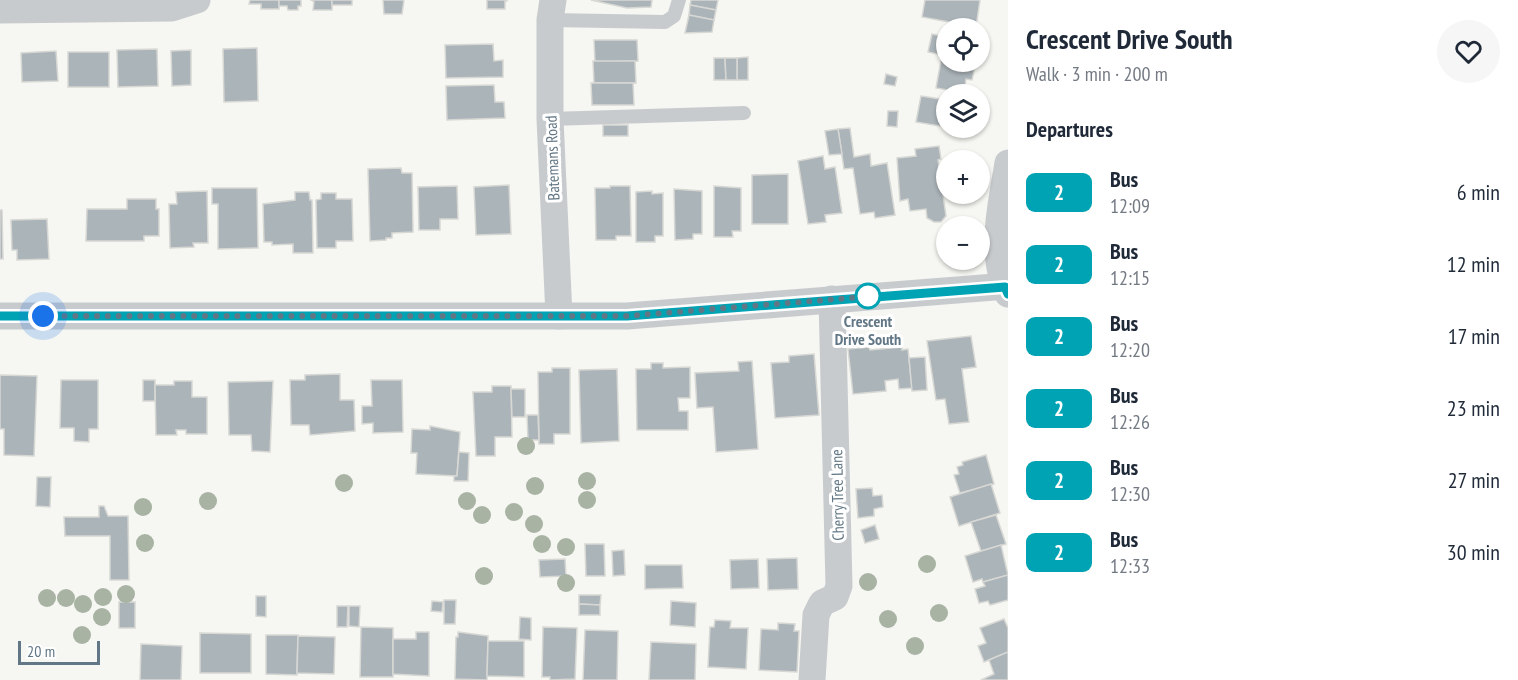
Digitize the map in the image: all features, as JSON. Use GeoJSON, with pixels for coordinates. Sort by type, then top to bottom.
{"type":"FeatureCollection","features":[{"type":"Feature","properties":{"kind":"street"},"geometry":{"type":"LineString","coordinates":[[0,10],[172,8],[197,0]]}},
{"type":"Feature","properties":{"kind":"street","name":"Batemans Road"},"geometry":{"type":"LineString","coordinates":[[551,10],[550,119],[559,316]]}},
{"type":"Feature","properties":{"kind":"street"},"geometry":{"type":"LineString","coordinates":[[0,316],[627,316],[832,299],[1007,289],[1000,270],[997,234],[1008,163]]}},
{"type":"Feature","properties":{"kind":"street","name":"Cherry Tree Lane"},"geometry":{"type":"LineString","coordinates":[[812,680],[816,615],[822,603],[836,597],[839,586],[832,299]]}},
{"type":"Feature","properties":{"kind":"lane"},"geometry":{"type":"LineString","coordinates":[[551,10],[665,22],[674,16],[679,0]]}},
{"type":"Feature","properties":{"kind":"lane"},"geometry":{"type":"LineString","coordinates":[[550,119],[744,113]]}},
{"type":"Feature","properties":{"kind":"building"},"geometry":{"type":"Polygon","coordinates":[[[250,0],[279,0],[279,9],[261,9],[261,4],[249,4],[250,0]]]}},
{"type":"Feature","properties":{"kind":"building"},"geometry":{"type":"Polygon","coordinates":[[[279,0],[301,0],[301,6],[298,6],[298,10],[288,10],[287,6],[279,6],[279,0]]]}},
{"type":"Feature","properties":{"kind":"building"},"geometry":{"type":"Polygon","coordinates":[[[311,0],[332,0],[332,10],[313,10],[314,2],[311,0]]]}},
{"type":"Feature","properties":{"kind":"building"},"geometry":{"type":"Polygon","coordinates":[[[332,0],[352,0],[352,5],[332,5],[332,0]]]}},
{"type":"Feature","properties":{"kind":"building"},"geometry":{"type":"Polygon","coordinates":[[[383,0],[404,0],[402,14],[384,14],[383,0]]]}},
{"type":"Feature","properties":{"kind":"building"},"geometry":{"type":"Polygon","coordinates":[[[487,0],[507,0],[505,9],[487,9],[487,0]]]}},
{"type":"Feature","properties":{"kind":"building"},"geometry":{"type":"Polygon","coordinates":[[[591,0],[652,0],[651,7],[627,8],[591,0]]]}},
{"type":"Feature","properties":{"kind":"building"},"geometry":{"type":"Polygon","coordinates":[[[691,0],[718,0],[716,10],[690,5],[691,0]]]}},
{"type":"Feature","properties":{"kind":"building"},"geometry":{"type":"Polygon","coordinates":[[[925,0],[980,0],[977,18],[936,20],[922,17],[925,0]]]}},
{"type":"Feature","properties":{"kind":"building"},"geometry":{"type":"Polygon","coordinates":[[[690,5],[716,10],[714,20],[689,15],[690,5]]]}},
{"type":"Feature","properties":{"kind":"building"},"geometry":{"type":"Polygon","coordinates":[[[689,15],[714,20],[712,32],[685,33],[689,15]]]}},
{"type":"Feature","properties":{"kind":"building"},"geometry":{"type":"Polygon","coordinates":[[[932,34],[936,35],[936,54],[928,52],[932,34]]]}},
{"type":"Feature","properties":{"kind":"building"},"geometry":{"type":"Polygon","coordinates":[[[594,40],[637,40],[638,61],[595,62],[594,40]]]}},
{"type":"Feature","properties":{"kind":"building"},"geometry":{"type":"Polygon","coordinates":[[[493,44],[494,61],[503,60],[503,77],[446,78],[445,45],[493,44]]]}},
{"type":"Feature","properties":{"kind":"building"},"geometry":{"type":"Polygon","coordinates":[[[257,48],[258,101],[224,102],[223,49],[257,48]]]}},
{"type":"Feature","properties":{"kind":"building"},"geometry":{"type":"Polygon","coordinates":[[[157,49],[158,86],[118,87],[117,50],[157,49]]]}},
{"type":"Feature","properties":{"kind":"building"},"geometry":{"type":"Polygon","coordinates":[[[191,50],[191,85],[172,86],[171,51],[191,50]]]}},
{"type":"Feature","properties":{"kind":"building"},"geometry":{"type":"Polygon","coordinates":[[[56,51],[58,81],[22,82],[21,53],[56,51]]]}},
{"type":"Feature","properties":{"kind":"building"},"geometry":{"type":"Polygon","coordinates":[[[68,52],[109,52],[109,87],[68,87],[68,52]]]}},
{"type":"Feature","properties":{"kind":"building"},"geometry":{"type":"Polygon","coordinates":[[[748,57],[748,80],[737,80],[737,58],[748,57]]]}},
{"type":"Feature","properties":{"kind":"building"},"geometry":{"type":"Polygon","coordinates":[[[714,58],[725,58],[726,80],[714,80],[714,58]]]}},
{"type":"Feature","properties":{"kind":"building"},"geometry":{"type":"Polygon","coordinates":[[[725,58],[737,58],[737,80],[726,80],[725,58]]]}},
{"type":"Feature","properties":{"kind":"building"},"geometry":{"type":"Polygon","coordinates":[[[593,61],[635,61],[636,83],[594,83],[593,61]]]}},
{"type":"Feature","properties":{"kind":"building"},"geometry":{"type":"Polygon","coordinates":[[[939,72],[974,72],[972,80],[966,79],[965,84],[937,84],[939,72]]]}},
{"type":"Feature","properties":{"kind":"building"},"geometry":{"type":"Polygon","coordinates":[[[886,74],[897,77],[895,86],[884,84],[886,74]]]}},
{"type":"Feature","properties":{"kind":"building"},"geometry":{"type":"Polygon","coordinates":[[[591,83],[633,83],[634,105],[592,105],[591,83]]]}},
{"type":"Feature","properties":{"kind":"building"},"geometry":{"type":"Polygon","coordinates":[[[494,85],[495,102],[504,102],[505,118],[447,120],[446,86],[494,85]]]}},
{"type":"Feature","properties":{"kind":"building"},"geometry":{"type":"Polygon","coordinates":[[[921,96],[936,98],[936,125],[916,122],[921,96]]]}},
{"type":"Feature","properties":{"kind":"building"},"geometry":{"type":"Polygon","coordinates":[[[888,111],[898,111],[897,127],[887,126],[888,111]]]}},
{"type":"Feature","properties":{"kind":"building"},"geometry":{"type":"Polygon","coordinates":[[[603,125],[628,125],[628,136],[603,136],[603,125]]]}},
{"type":"Feature","properties":{"kind":"building"},"geometry":{"type":"Polygon","coordinates":[[[850,128],[854,157],[870,154],[871,166],[887,163],[895,215],[875,218],[874,212],[860,214],[853,168],[844,169],[838,129],[850,128]]]}},
{"type":"Feature","properties":{"kind":"building"},"geometry":{"type":"Polygon","coordinates":[[[838,129],[842,154],[829,155],[825,131],[838,129]]]}},
{"type":"Feature","properties":{"kind":"building"},"geometry":{"type":"Polygon","coordinates":[[[939,146],[940,150],[936,150],[936,204],[944,204],[946,216],[936,216],[936,222],[927,218],[926,209],[910,211],[908,199],[900,201],[897,158],[916,156],[915,149],[939,146]]]}},
{"type":"Feature","properties":{"kind":"building"},"geometry":{"type":"Polygon","coordinates":[[[823,156],[825,169],[835,167],[842,213],[825,215],[826,222],[808,224],[798,161],[823,156]]]}},
{"type":"Feature","properties":{"kind":"building"},"geometry":{"type":"Polygon","coordinates":[[[401,168],[402,173],[412,173],[413,232],[392,233],[392,238],[370,241],[368,169],[401,168]]]}},
{"type":"Feature","properties":{"kind":"building"},"geometry":{"type":"Polygon","coordinates":[[[788,174],[788,224],[752,224],[752,175],[788,174]]]}},
{"type":"Feature","properties":{"kind":"building"},"geometry":{"type":"Polygon","coordinates":[[[509,185],[511,234],[476,235],[474,187],[509,185]]]}},
{"type":"Feature","properties":{"kind":"building"},"geometry":{"type":"Polygon","coordinates":[[[457,186],[458,219],[440,219],[440,230],[419,230],[418,187],[457,186]]]}},
{"type":"Feature","properties":{"kind":"building"},"geometry":{"type":"Polygon","coordinates":[[[610,186],[630,186],[631,236],[616,236],[616,240],[596,240],[595,188],[610,188],[610,186]]]}},
{"type":"Feature","properties":{"kind":"building"},"geometry":{"type":"Polygon","coordinates":[[[714,186],[741,188],[741,231],[732,231],[733,237],[714,237],[714,186]]]}},
{"type":"Feature","properties":{"kind":"building"},"geometry":{"type":"Polygon","coordinates":[[[212,188],[257,188],[258,248],[218,249],[218,204],[212,204],[212,188]]]}},
{"type":"Feature","properties":{"kind":"building"},"geometry":{"type":"Polygon","coordinates":[[[674,189],[702,191],[702,234],[693,234],[693,239],[675,240],[674,189]]]}},
{"type":"Feature","properties":{"kind":"building"},"geometry":{"type":"Polygon","coordinates":[[[207,191],[208,243],[193,243],[194,247],[170,248],[169,204],[177,204],[176,192],[207,191]]]}},
{"type":"Feature","properties":{"kind":"building"},"geometry":{"type":"Polygon","coordinates":[[[652,191],[652,194],[663,193],[663,236],[655,236],[655,242],[636,242],[636,192],[652,191]]]}},
{"type":"Feature","properties":{"kind":"building"},"geometry":{"type":"Polygon","coordinates":[[[295,192],[309,192],[310,200],[312,200],[313,253],[293,253],[293,244],[272,245],[272,242],[264,242],[263,204],[295,200],[295,192]]]}},
{"type":"Feature","properties":{"kind":"building"},"geometry":{"type":"Polygon","coordinates":[[[321,193],[336,193],[336,199],[352,199],[353,241],[336,241],[336,248],[317,248],[316,200],[321,199],[321,193]]]}},
{"type":"Feature","properties":{"kind":"building"},"geometry":{"type":"Polygon","coordinates":[[[127,199],[156,199],[156,209],[159,209],[159,236],[144,236],[144,241],[86,241],[87,209],[127,209],[127,199]]]}},
{"type":"Feature","properties":{"kind":"building"},"geometry":{"type":"Polygon","coordinates":[[[0,210],[2,210],[3,259],[0,259],[0,210]]]}},
{"type":"Feature","properties":{"kind":"building"},"geometry":{"type":"Polygon","coordinates":[[[47,219],[49,259],[17,260],[17,250],[12,250],[11,220],[47,219]]]}},
{"type":"Feature","properties":{"kind":"building"},"geometry":{"type":"Polygon","coordinates":[[[971,336],[976,367],[962,369],[969,422],[949,424],[945,399],[936,400],[927,341],[971,336]]]}},
{"type":"Feature","properties":{"kind":"building"},"geometry":{"type":"Polygon","coordinates":[[[869,347],[870,350],[902,347],[902,350],[908,349],[912,388],[899,389],[898,379],[885,381],[886,391],[853,394],[848,349],[869,347]]]}},
{"type":"Feature","properties":{"kind":"building"},"geometry":{"type":"Polygon","coordinates":[[[814,354],[819,415],[775,418],[771,363],[789,362],[789,356],[814,354]]]}},
{"type":"Feature","properties":{"kind":"building"},"geometry":{"type":"Polygon","coordinates":[[[925,357],[927,390],[912,391],[909,358],[925,357]]]}},
{"type":"Feature","properties":{"kind":"building"},"geometry":{"type":"Polygon","coordinates":[[[752,361],[758,449],[716,452],[713,407],[697,408],[695,373],[739,371],[738,362],[752,361]]]}},
{"type":"Feature","properties":{"kind":"building"},"geometry":{"type":"Polygon","coordinates":[[[651,363],[663,363],[663,368],[690,367],[690,398],[678,398],[679,411],[688,411],[688,430],[637,430],[636,369],[651,369],[651,363]]]}},
{"type":"Feature","properties":{"kind":"building"},"geometry":{"type":"Polygon","coordinates":[[[552,368],[570,368],[570,434],[554,434],[554,444],[539,444],[538,372],[552,372],[552,368]]]}},
{"type":"Feature","properties":{"kind":"building"},"geometry":{"type":"Polygon","coordinates":[[[617,369],[619,441],[581,443],[579,370],[617,369]]]}},
{"type":"Feature","properties":{"kind":"building"},"geometry":{"type":"Polygon","coordinates":[[[340,374],[340,400],[354,400],[355,431],[310,435],[309,425],[291,425],[290,380],[305,380],[305,375],[340,374]]]}},
{"type":"Feature","properties":{"kind":"building"},"geometry":{"type":"Polygon","coordinates":[[[0,375],[37,376],[34,456],[4,455],[4,429],[0,429],[0,375]]]}},
{"type":"Feature","properties":{"kind":"building"},"geometry":{"type":"Polygon","coordinates":[[[61,380],[98,380],[98,429],[89,429],[89,442],[74,441],[74,428],[60,428],[61,380]]]}},
{"type":"Feature","properties":{"kind":"building"},"geometry":{"type":"Polygon","coordinates":[[[143,380],[155,380],[155,401],[143,401],[143,380]]]}},
{"type":"Feature","properties":{"kind":"building"},"geometry":{"type":"Polygon","coordinates":[[[371,380],[402,380],[403,432],[373,433],[373,423],[362,424],[362,406],[372,406],[371,380]]]}},
{"type":"Feature","properties":{"kind":"building"},"geometry":{"type":"Polygon","coordinates":[[[174,381],[192,381],[192,397],[207,397],[207,434],[186,434],[186,430],[176,430],[177,435],[156,435],[155,385],[174,385],[174,381]]]}},
{"type":"Feature","properties":{"kind":"building"},"geometry":{"type":"Polygon","coordinates":[[[273,381],[270,452],[252,451],[251,435],[229,435],[228,382],[273,381]]]}},
{"type":"Feature","properties":{"kind":"building"},"geometry":{"type":"Polygon","coordinates":[[[492,386],[511,386],[512,437],[495,437],[495,456],[476,456],[473,392],[492,392],[492,386]]]}},
{"type":"Feature","properties":{"kind":"building"},"geometry":{"type":"Polygon","coordinates":[[[511,389],[525,389],[525,417],[512,417],[511,389]]]}},
{"type":"Feature","properties":{"kind":"building"},"geometry":{"type":"Polygon","coordinates":[[[527,415],[538,415],[539,440],[528,440],[527,415]]]}},
{"type":"Feature","properties":{"kind":"building"},"geometry":{"type":"Polygon","coordinates":[[[430,426],[460,432],[457,476],[416,474],[417,453],[411,453],[412,429],[430,430],[430,426]]]}},
{"type":"Feature","properties":{"kind":"building"},"geometry":{"type":"Polygon","coordinates":[[[459,452],[469,453],[468,481],[454,481],[454,476],[457,476],[459,452]]]}},
{"type":"Feature","properties":{"kind":"building"},"geometry":{"type":"Polygon","coordinates":[[[986,455],[994,484],[960,493],[954,475],[959,474],[957,467],[963,465],[962,462],[986,455]]]}},
{"type":"Feature","properties":{"kind":"building"},"geometry":{"type":"Polygon","coordinates":[[[37,477],[51,477],[50,507],[36,506],[37,477]]]}},
{"type":"Feature","properties":{"kind":"building"},"geometry":{"type":"Polygon","coordinates":[[[991,484],[1000,513],[959,526],[950,497],[991,484]]]}},
{"type":"Feature","properties":{"kind":"building"},"geometry":{"type":"Polygon","coordinates":[[[872,488],[873,496],[882,495],[883,507],[874,509],[874,516],[858,518],[856,489],[872,488]]]}},
{"type":"Feature","properties":{"kind":"building"},"geometry":{"type":"Polygon","coordinates":[[[99,506],[104,506],[108,516],[128,516],[129,580],[110,580],[110,536],[65,536],[64,517],[99,517],[99,506]]]}},
{"type":"Feature","properties":{"kind":"building"},"geometry":{"type":"Polygon","coordinates":[[[996,515],[1006,544],[981,551],[971,522],[996,515]]]}},
{"type":"Feature","properties":{"kind":"building"},"geometry":{"type":"Polygon","coordinates":[[[875,525],[879,539],[865,543],[861,530],[875,525]]]}},
{"type":"Feature","properties":{"kind":"building"},"geometry":{"type":"Polygon","coordinates":[[[585,544],[604,544],[605,576],[586,576],[585,544]]]}},
{"type":"Feature","properties":{"kind":"building"},"geometry":{"type":"Polygon","coordinates":[[[1001,545],[1008,575],[983,582],[982,579],[973,582],[965,556],[1001,545]]]}},
{"type":"Feature","properties":{"kind":"building"},"geometry":{"type":"Polygon","coordinates":[[[624,550],[625,575],[613,576],[612,551],[624,550]]]}},
{"type":"Feature","properties":{"kind":"building"},"geometry":{"type":"Polygon","coordinates":[[[797,558],[798,589],[768,590],[767,559],[797,558]]]}},
{"type":"Feature","properties":{"kind":"building"},"geometry":{"type":"Polygon","coordinates":[[[565,559],[566,576],[540,577],[539,560],[565,559]]]}},
{"type":"Feature","properties":{"kind":"building"},"geometry":{"type":"Polygon","coordinates":[[[758,559],[759,588],[731,589],[730,560],[758,559]]]}},
{"type":"Feature","properties":{"kind":"building"},"geometry":{"type":"Polygon","coordinates":[[[645,565],[682,565],[683,588],[645,589],[645,565]]]}},
{"type":"Feature","properties":{"kind":"building"},"geometry":{"type":"Polygon","coordinates":[[[1008,575],[1008,600],[990,605],[988,601],[979,603],[975,589],[985,586],[983,582],[1008,575]]]}},
{"type":"Feature","properties":{"kind":"building"},"geometry":{"type":"Polygon","coordinates":[[[579,595],[601,595],[600,605],[579,604],[579,595]]]}},
{"type":"Feature","properties":{"kind":"building"},"geometry":{"type":"Polygon","coordinates":[[[256,596],[266,596],[266,617],[256,616],[256,596]]]}},
{"type":"Feature","properties":{"kind":"building"},"geometry":{"type":"Polygon","coordinates":[[[444,600],[456,600],[455,624],[444,624],[444,600]]]}},
{"type":"Feature","properties":{"kind":"building"},"geometry":{"type":"Polygon","coordinates":[[[432,601],[443,602],[442,612],[431,611],[432,601]]]}},
{"type":"Feature","properties":{"kind":"building"},"geometry":{"type":"Polygon","coordinates":[[[671,601],[696,603],[695,627],[670,625],[671,601]]]}},
{"type":"Feature","properties":{"kind":"building"},"geometry":{"type":"Polygon","coordinates":[[[119,602],[135,602],[135,628],[119,628],[119,602]]]}},
{"type":"Feature","properties":{"kind":"building"},"geometry":{"type":"Polygon","coordinates":[[[579,604],[600,605],[600,615],[579,615],[579,604]]]}},
{"type":"Feature","properties":{"kind":"building"},"geometry":{"type":"Polygon","coordinates":[[[337,606],[348,606],[347,627],[337,627],[337,606]]]}},
{"type":"Feature","properties":{"kind":"building"},"geometry":{"type":"Polygon","coordinates":[[[349,606],[360,606],[359,627],[349,626],[349,606]]]}},
{"type":"Feature","properties":{"kind":"building"},"geometry":{"type":"Polygon","coordinates":[[[520,617],[531,618],[531,640],[519,639],[520,617]]]}},
{"type":"Feature","properties":{"kind":"building"},"geometry":{"type":"Polygon","coordinates":[[[1004,619],[1008,628],[1008,652],[984,662],[978,646],[986,643],[980,628],[1004,619]]]}},
{"type":"Feature","properties":{"kind":"building"},"geometry":{"type":"Polygon","coordinates":[[[715,620],[731,621],[730,628],[748,628],[746,669],[708,667],[710,627],[714,627],[715,620]]]}},
{"type":"Feature","properties":{"kind":"building"},"geometry":{"type":"Polygon","coordinates":[[[778,623],[795,624],[794,631],[799,631],[797,672],[759,670],[761,629],[778,630],[778,623]]]}},
{"type":"Feature","properties":{"kind":"building"},"geometry":{"type":"Polygon","coordinates":[[[361,627],[393,628],[393,677],[360,677],[361,627]]]}},
{"type":"Feature","properties":{"kind":"building"},"geometry":{"type":"Polygon","coordinates":[[[543,627],[577,628],[575,679],[550,680],[550,677],[542,677],[543,627]]]}},
{"type":"Feature","properties":{"kind":"building"},"geometry":{"type":"Polygon","coordinates":[[[585,630],[618,631],[617,680],[583,680],[585,630]]]}},
{"type":"Feature","properties":{"kind":"building"},"geometry":{"type":"Polygon","coordinates":[[[416,632],[429,632],[429,676],[393,674],[393,639],[416,639],[416,632]]]}},
{"type":"Feature","properties":{"kind":"building"},"geometry":{"type":"Polygon","coordinates":[[[458,632],[488,636],[487,680],[455,679],[458,632]]]}},
{"type":"Feature","properties":{"kind":"building"},"geometry":{"type":"Polygon","coordinates":[[[200,633],[251,634],[251,673],[200,673],[200,633]]]}},
{"type":"Feature","properties":{"kind":"building"},"geometry":{"type":"Polygon","coordinates":[[[266,635],[298,635],[297,675],[266,674],[266,635]]]}},
{"type":"Feature","properties":{"kind":"building"},"geometry":{"type":"Polygon","coordinates":[[[298,636],[335,637],[334,674],[297,673],[298,636]]]}},
{"type":"Feature","properties":{"kind":"building"},"geometry":{"type":"Polygon","coordinates":[[[488,641],[524,641],[524,677],[487,676],[488,641]]]}},
{"type":"Feature","properties":{"kind":"building"},"geometry":{"type":"Polygon","coordinates":[[[651,642],[696,644],[695,680],[649,680],[651,642]]]}},
{"type":"Feature","properties":{"kind":"building"},"geometry":{"type":"Polygon","coordinates":[[[141,644],[182,646],[181,680],[140,680],[141,644]]]}},
{"type":"Feature","properties":{"kind":"building"},"geometry":{"type":"Polygon","coordinates":[[[1008,652],[1008,680],[981,680],[994,674],[989,660],[1008,652]]]}},
{"type":"Feature","properties":{"kind":"bus line","name":"2"},"geometry":{"type":"LineString","coordinates":[[0,316],[627,316],[1005,287],[1008,294]]}},
{"type":"Feature","properties":{"kind":"place","name":"Crescent Drive South"},"geometry":{"type":"Point","coordinates":[868,296]}},
{"type":"Feature","properties":{"kind":"route"},"geometry":{"type":"LineString","coordinates":[[43,316],[627,316],[875,296],[868,296]]}}]}
